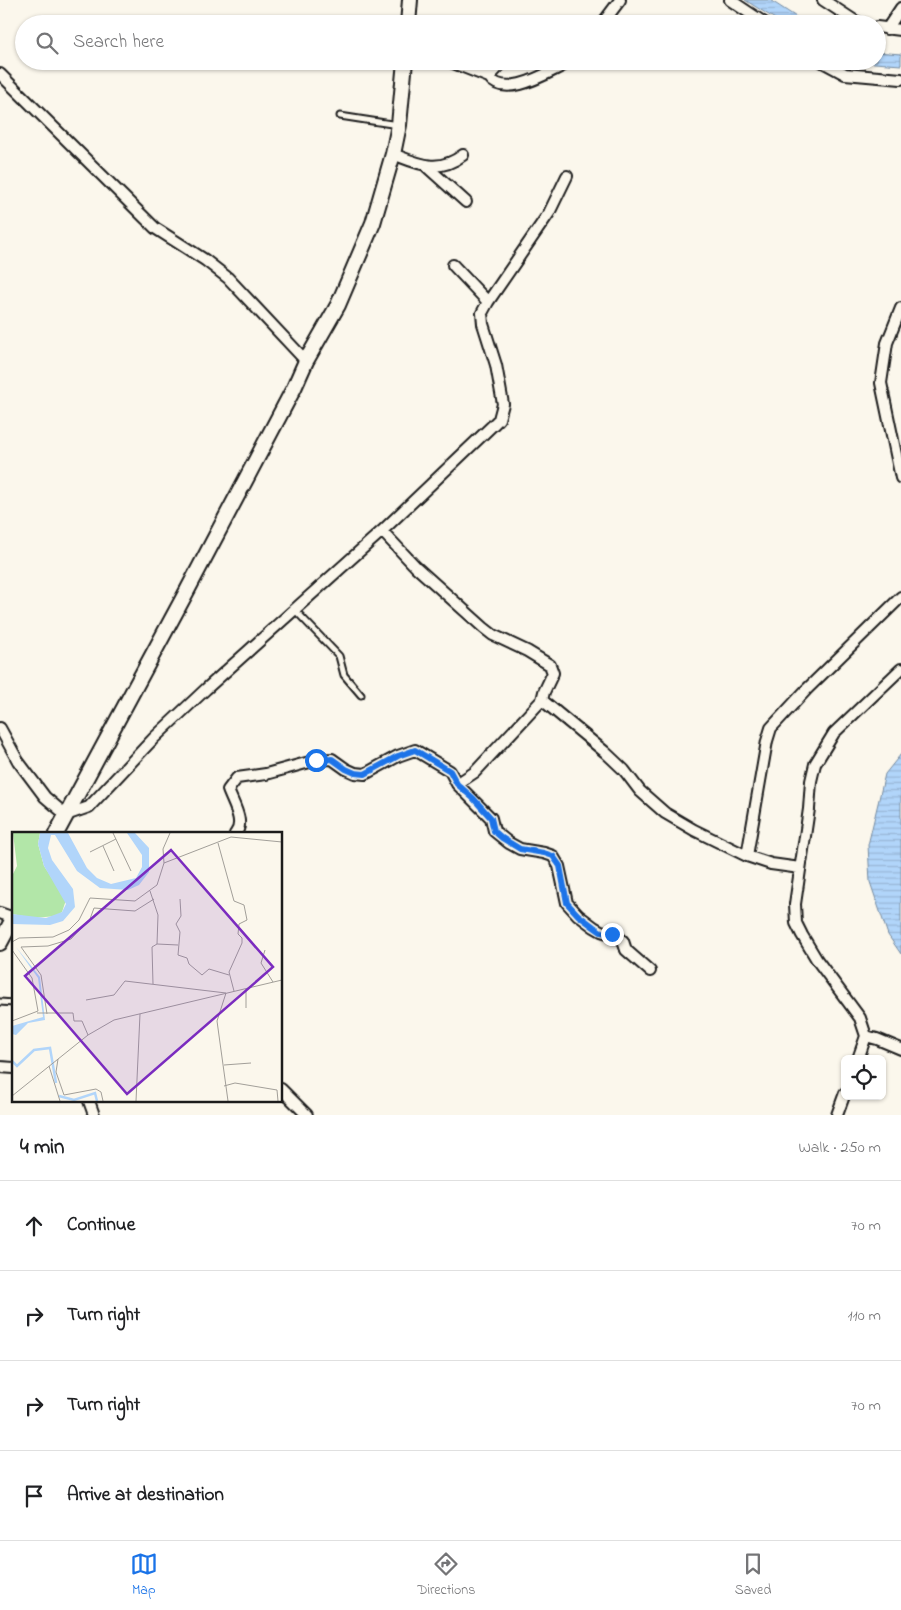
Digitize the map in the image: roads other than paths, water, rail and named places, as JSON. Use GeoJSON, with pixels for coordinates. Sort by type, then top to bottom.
{"type":"FeatureCollection","features":[{"type":"Feature","properties":{"kind":"main road"},"geometry":{"type":"LineString","coordinates":[[409,15],[410,0]]}},
{"type":"Feature","properties":{"kind":"main road"},"geometry":{"type":"LineString","coordinates":[[57,832],[188,589],[294,388],[306,360],[338,304],[373,223],[393,154],[399,125],[404,70]]}},
{"type":"Feature","properties":{"kind":"main road"},"geometry":{"type":"LineString","coordinates":[[0,943],[12,921]]}},
{"type":"Feature","properties":{"kind":"street"},"geometry":{"type":"LineString","coordinates":[[609,15],[620,0]]}},
{"type":"Feature","properties":{"kind":"street"},"geometry":{"type":"LineString","coordinates":[[730,0],[752,15]]}},
{"type":"Feature","properties":{"kind":"street"},"geometry":{"type":"LineString","coordinates":[[823,0],[846,15]]}},
{"type":"Feature","properties":{"kind":"street"},"geometry":{"type":"LineString","coordinates":[[886,24],[901,8]]}},
{"type":"Feature","properties":{"kind":"street"},"geometry":{"type":"LineString","coordinates":[[886,28],[901,30]]}},
{"type":"Feature","properties":{"kind":"street"},"geometry":{"type":"LineString","coordinates":[[470,70],[488,77],[492,82],[500,86],[509,86],[541,77],[549,70]]}},
{"type":"Feature","properties":{"kind":"street"},"geometry":{"type":"LineString","coordinates":[[488,77],[495,70]]}},
{"type":"Feature","properties":{"kind":"street"},"geometry":{"type":"LineString","coordinates":[[838,70],[845,74],[901,79]]}},
{"type":"Feature","properties":{"kind":"street"},"geometry":{"type":"LineString","coordinates":[[0,74],[155,228],[205,260],[228,278],[306,360]]}},
{"type":"Feature","properties":{"kind":"street"},"geometry":{"type":"LineString","coordinates":[[393,154],[426,166],[448,164],[463,155]]}},
{"type":"Feature","properties":{"kind":"street"},"geometry":{"type":"LineString","coordinates":[[426,166],[466,202]]}},
{"type":"Feature","properties":{"kind":"street"},"geometry":{"type":"LineString","coordinates":[[0,728],[18,761],[45,797],[66,815],[89,807],[154,738],[382,531],[499,419],[502,404],[496,365],[483,324],[482,313],[549,213],[567,176]]}},
{"type":"Feature","properties":{"kind":"street"},"geometry":{"type":"LineString","coordinates":[[453,265],[488,302]]}},
{"type":"Feature","properties":{"kind":"street"},"geometry":{"type":"LineString","coordinates":[[901,308],[888,344],[881,383],[901,478]]}},
{"type":"Feature","properties":{"kind":"street"},"geometry":{"type":"LineString","coordinates":[[382,531],[416,567],[484,628],[550,664],[553,673],[542,700],[474,772],[457,784]]}},
{"type":"Feature","properties":{"kind":"street"},"geometry":{"type":"LineString","coordinates":[[747,856],[767,741],[771,728],[807,689],[901,597]]}},
{"type":"Feature","properties":{"kind":"street"},"geometry":{"type":"LineString","coordinates":[[859,1055],[866,1036],[860,1018],[817,960],[802,935],[796,922],[795,904],[809,809],[811,781],[815,764],[834,733],[901,669]]}},
{"type":"Feature","properties":{"kind":"street"},"geometry":{"type":"LineString","coordinates":[[542,700],[624,770],[640,790],[665,812],[694,830],[747,856],[771,864],[800,868]]}},
{"type":"Feature","properties":{"kind":"street"},"geometry":{"type":"LineString","coordinates":[[237,832],[240,822],[228,790],[237,778],[266,774],[316,760],[332,759],[346,769],[355,773],[365,774],[398,756],[415,750],[450,771],[457,784],[491,818],[494,831],[509,843],[520,849],[553,856],[560,866],[567,903],[570,908],[601,932],[617,936],[623,941],[626,950],[633,958],[650,971]]}},
{"type":"Feature","properties":{"kind":"street"},"geometry":{"type":"LineString","coordinates":[[866,1036],[901,1049]]}},
{"type":"Feature","properties":{"kind":"street"},"geometry":{"type":"LineString","coordinates":[[282,1090],[307,1115]]}},
{"type":"Feature","properties":{"kind":"street"},"geometry":{"type":"LineString","coordinates":[[837,1115],[842,1100]]}},
{"type":"Feature","properties":{"kind":"street"},"geometry":{"type":"LineString","coordinates":[[88,1102],[94,1115]]}},
{"type":"Feature","properties":{"kind":"lane"},"geometry":{"type":"LineString","coordinates":[[340,116],[399,125]]}},
{"type":"Feature","properties":{"kind":"lane"},"geometry":{"type":"LineString","coordinates":[[294,609],[339,656],[344,676],[361,694]]}},
{"type":"Feature","properties":{"kind":"water"},"geometry":{"type":"Polygon","coordinates":[[[745,0],[770,0],[793,15],[769,15],[745,0]]]}},
{"type":"Feature","properties":{"kind":"water"},"geometry":{"type":"Polygon","coordinates":[[[886,53],[901,54],[901,65],[886,64],[886,53]]]}},
{"type":"Feature","properties":{"kind":"water"},"geometry":{"type":"Polygon","coordinates":[[[901,754],[901,954],[888,935],[870,882],[868,845],[885,774],[901,754]]]}}]}
